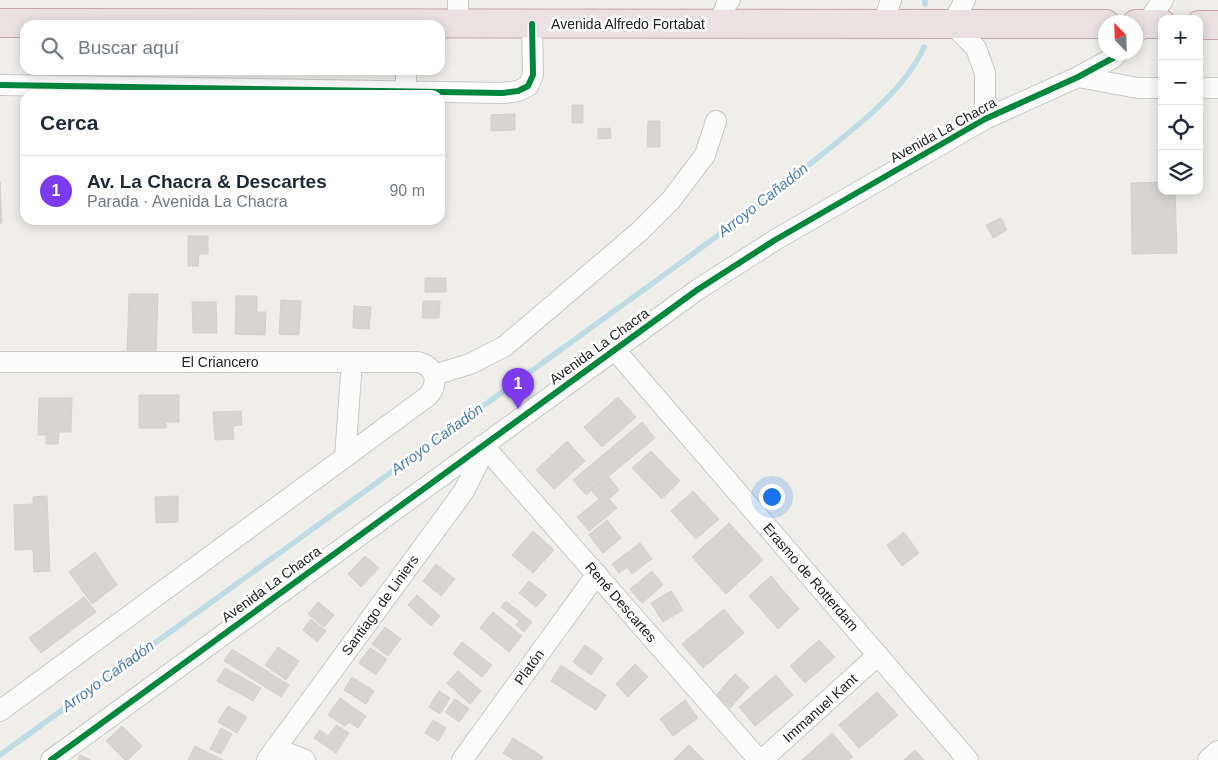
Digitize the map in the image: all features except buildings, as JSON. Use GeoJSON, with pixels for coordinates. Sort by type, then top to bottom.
{"type":"FeatureCollection","features":[{"type":"Feature","properties":{"kind":"highway","name":"Avenida Alfredo Fortabat"},"geometry":{"type":"LineString","coordinates":[[425,20],[458,12],[532,24],[725,12],[887,12],[952,24],[1098,24]]}},
{"type":"Feature","properties":{"kind":"highway","name":"Avenida Alfredo Fortabat"},"geometry":{"type":"LineString","coordinates":[[0,23],[20,23]]}},
{"type":"Feature","properties":{"kind":"highway"},"geometry":{"type":"LineString","coordinates":[[1203,24],[1218,25]]}},
{"type":"Feature","properties":{"kind":"street"},"geometry":{"type":"LineString","coordinates":[[966,0],[952,24],[976,48],[985,73],[984,119]]}},
{"type":"Feature","properties":{"kind":"street"},"geometry":{"type":"LineString","coordinates":[[1145,27],[1163,0]]}},
{"type":"Feature","properties":{"kind":"street"},"geometry":{"type":"LineString","coordinates":[[445,91],[503,92],[518,91],[528,86],[533,75],[532,24]]}},
{"type":"Feature","properties":{"kind":"street","name":"Avenida La Chacra"},"geometry":{"type":"LineString","coordinates":[[51,760],[697,290],[775,240],[984,119],[1078,77],[1109,60]]}},
{"type":"Feature","properties":{"kind":"street"},"geometry":{"type":"LineString","coordinates":[[406,75],[406,90]]}},
{"type":"Feature","properties":{"kind":"street"},"geometry":{"type":"LineString","coordinates":[[1078,77],[1138,88],[1158,88]]}},
{"type":"Feature","properties":{"kind":"street"},"geometry":{"type":"LineString","coordinates":[[0,85],[338,90]]}},
{"type":"Feature","properties":{"kind":"street"},"geometry":{"type":"LineString","coordinates":[[1203,88],[1218,88]]}},
{"type":"Feature","properties":{"kind":"street"},"geometry":{"type":"LineString","coordinates":[[0,711],[428,396],[433,390],[434,375],[470,364],[505,346],[639,232],[670,200],[705,155],[716,121]]}},
{"type":"Feature","properties":{"kind":"street","name":"Erasmo de Rotterdam"},"geometry":{"type":"LineString","coordinates":[[615,350],[968,760]]}},
{"type":"Feature","properties":{"kind":"street","name":"El Criancero"},"geometry":{"type":"LineString","coordinates":[[0,362],[418,362],[430,368],[434,375]]}},
{"type":"Feature","properties":{"kind":"street"},"geometry":{"type":"LineString","coordinates":[[346,457],[352,362]]}},
{"type":"Feature","properties":{"kind":"street","name":"René Descartes"},"geometry":{"type":"LineString","coordinates":[[483,445],[760,760]]}},
{"type":"Feature","properties":{"kind":"street","name":"Santiago de Liniers"},"geometry":{"type":"LineString","coordinates":[[271,754],[464,491],[478,463],[483,445]]}},
{"type":"Feature","properties":{"kind":"street","name":"Platón"},"geometry":{"type":"LineString","coordinates":[[462,760],[596,574]]}},
{"type":"Feature","properties":{"kind":"street","name":"Immanuel Kant"},"geometry":{"type":"LineString","coordinates":[[760,760],[878,655]]}},
{"type":"Feature","properties":{"kind":"street"},"geometry":{"type":"LineString","coordinates":[[1208,760],[1218,751]]}},
{"type":"Feature","properties":{"kind":"street"},"geometry":{"type":"LineString","coordinates":[[271,754],[305,760]]}},
{"type":"Feature","properties":{"kind":"waterway","name":"Arroyo Cañadón"},"geometry":{"type":"LineString","coordinates":[[0,755],[766,199],[878,107],[905,78],[916,63],[924,47]]}},
{"type":"Feature","properties":{"kind":"cycle path"},"geometry":{"type":"LineString","coordinates":[[445,92],[503,93],[518,91],[528,86],[533,75],[532,24]]}},
{"type":"Feature","properties":{"kind":"cycle path"},"geometry":{"type":"LineString","coordinates":[[51,760],[697,290],[775,240],[985,119],[1078,77],[1109,60]]}},
{"type":"Feature","properties":{"kind":"cycle path"},"geometry":{"type":"LineString","coordinates":[[0,85],[314,90]]}},
{"type":"Feature","properties":{"kind":"place","name":"Av. La Chacra & Descartes"},"geometry":{"type":"Point","coordinates":[518,409]}}]}
